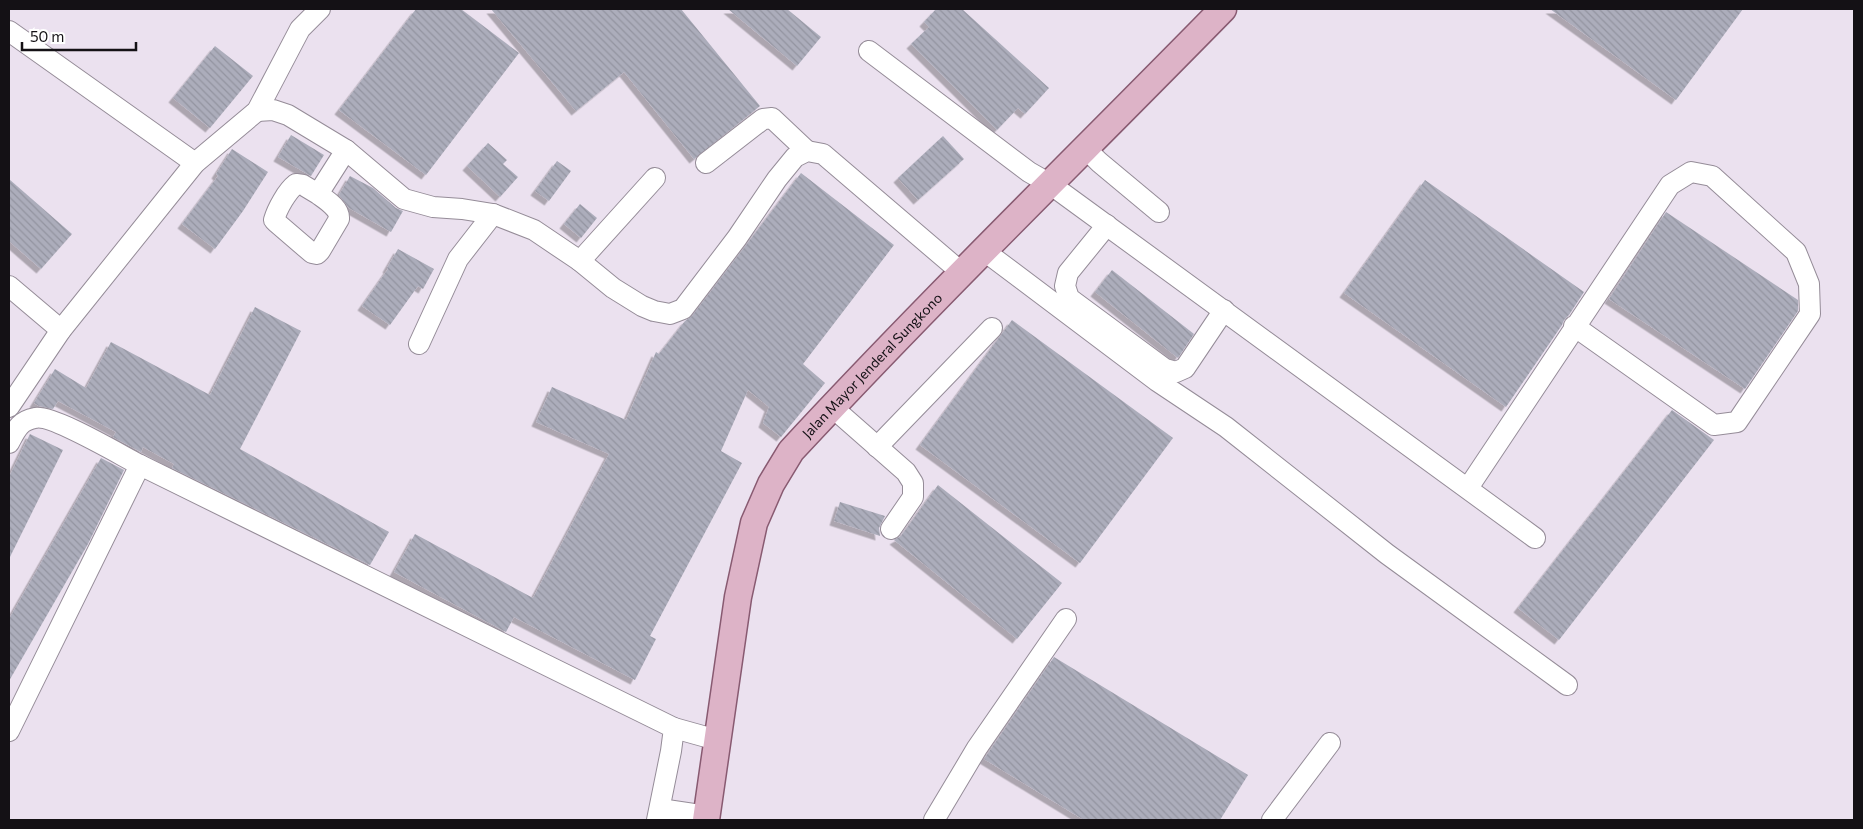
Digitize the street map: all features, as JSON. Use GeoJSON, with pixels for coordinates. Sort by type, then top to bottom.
{"type":"FeatureCollection","features":[{"type":"Feature","properties":{"kind":"main road","name":"Jalan Mayor Jenderal Sungkono"},"geometry":{"type":"LineString","coordinates":[[707,818],[738,597],[754,523],[770,484],[791,451],[961,272],[1086,149],[1223,9]]}},
{"type":"Feature","properties":{"kind":"street"},"geometry":{"type":"LineString","coordinates":[[9,407],[61,330],[195,163],[257,111],[300,29],[320,9]]}},
{"type":"Feature","properties":{"kind":"street"},"geometry":{"type":"LineString","coordinates":[[9,30],[195,163]]}},
{"type":"Feature","properties":{"kind":"street"},"geometry":{"type":"LineString","coordinates":[[869,52],[1030,172],[1050,184],[1224,310],[1535,538]]}},
{"type":"Feature","properties":{"kind":"street"},"geometry":{"type":"LineString","coordinates":[[257,111],[273,110],[288,116],[346,150],[404,199],[433,207],[493,214],[534,230],[642,306],[654,311],[670,314],[683,309],[737,238],[777,179],[795,157],[807,151]]}},
{"type":"Feature","properties":{"kind":"street"},"geometry":{"type":"LineString","coordinates":[[706,163],[763,119],[772,118],[807,151],[823,154],[961,272]]}},
{"type":"Feature","properties":{"kind":"street"},"geometry":{"type":"LineString","coordinates":[[1086,149],[1159,212]]}},
{"type":"Feature","properties":{"kind":"street"},"geometry":{"type":"LineString","coordinates":[[318,194],[346,150]]}},
{"type":"Feature","properties":{"kind":"street"},"geometry":{"type":"LineString","coordinates":[[1468,488],[1574,326],[1670,185],[1691,172],[1712,176],[1796,252],[1808,284],[1810,314],[1737,422],[1714,425],[1574,326]]}},
{"type":"Feature","properties":{"kind":"street"},"geometry":{"type":"LineString","coordinates":[[580,261],[655,178]]}},
{"type":"Feature","properties":{"kind":"street"},"geometry":{"type":"LineString","coordinates":[[419,344],[458,258],[493,214]]}},
{"type":"Feature","properties":{"kind":"street"},"geometry":{"type":"LineString","coordinates":[[1106,225],[1068,274],[1065,286],[1069,298],[1165,369],[1176,372],[1186,368],[1224,310]]}},
{"type":"Feature","properties":{"kind":"street"},"geometry":{"type":"LineString","coordinates":[[983,250],[1157,381],[1226,427],[1387,554],[1567,685]]}},
{"type":"Feature","properties":{"kind":"street"},"geometry":{"type":"LineString","coordinates":[[9,286],[61,330]]}},
{"type":"Feature","properties":{"kind":"street"},"geometry":{"type":"LineString","coordinates":[[878,447],[992,328]]}},
{"type":"Feature","properties":{"kind":"street"},"geometry":{"type":"LineString","coordinates":[[832,407],[906,472],[913,483],[912,497],[890,529]]}},
{"type":"Feature","properties":{"kind":"street"},"geometry":{"type":"LineString","coordinates":[[9,443],[18,425],[36,417],[59,423],[140,465],[674,728],[717,740]]}},
{"type":"Feature","properties":{"kind":"street"},"geometry":{"type":"LineString","coordinates":[[9,731],[140,465]]}},
{"type":"Feature","properties":{"kind":"street"},"geometry":{"type":"LineString","coordinates":[[934,820],[978,748],[1066,618]]}},
{"type":"Feature","properties":{"kind":"street"},"geometry":{"type":"LineString","coordinates":[[674,728],[658,815],[707,818]]}},
{"type":"Feature","properties":{"kind":"street"},"geometry":{"type":"LineString","coordinates":[[1272,820],[1330,743]]}},
{"type":"Feature","properties":{"kind":"building"},"geometry":{"type":"Polygon","coordinates":[[[416,9],[461,9],[519,53],[426,175],[339,110],[416,9]]]}},
{"type":"Feature","properties":{"kind":"building"},"geometry":{"type":"Polygon","coordinates":[[[491,9],[681,9],[760,106],[694,159],[624,72],[576,111],[491,9]]]}},
{"type":"Feature","properties":{"kind":"building"},"geometry":{"type":"Polygon","coordinates":[[[728,9],[787,9],[821,37],[797,66],[728,9]]]}},
{"type":"Feature","properties":{"kind":"building"},"geometry":{"type":"Polygon","coordinates":[[[936,9],[962,9],[1049,88],[1025,114],[1018,108],[997,130],[911,44],[929,27],[924,22],[936,9]]]}},
{"type":"Feature","properties":{"kind":"building"},"geometry":{"type":"Polygon","coordinates":[[[1550,9],[1743,9],[1676,100],[1550,9]]]}},
{"type":"Feature","properties":{"kind":"building"},"geometry":{"type":"Polygon","coordinates":[[[215,46],[253,76],[210,128],[173,98],[215,46]]]}},
{"type":"Feature","properties":{"kind":"building"},"geometry":{"type":"Polygon","coordinates":[[[291,135],[324,155],[311,176],[278,157],[291,135]]]}},
{"type":"Feature","properties":{"kind":"building"},"geometry":{"type":"Polygon","coordinates":[[[943,136],[964,159],[918,200],[898,178],[943,136]]]}},
{"type":"Feature","properties":{"kind":"building"},"geometry":{"type":"Polygon","coordinates":[[[488,143],[507,160],[503,164],[518,177],[500,197],[467,166],[488,143]]]}},
{"type":"Feature","properties":{"kind":"building"},"geometry":{"type":"Polygon","coordinates":[[[232,149],[268,172],[243,211],[215,249],[182,224],[218,176],[216,174],[232,149]]]}},
{"type":"Feature","properties":{"kind":"building"},"geometry":{"type":"Polygon","coordinates":[[[557,161],[571,171],[549,201],[535,191],[557,161]]]}},
{"type":"Feature","properties":{"kind":"building"},"geometry":{"type":"Polygon","coordinates":[[[801,173],[894,245],[803,364],[825,383],[781,437],[763,423],[769,407],[748,390],[721,451],[742,463],[650,636],[656,639],[635,680],[514,617],[506,632],[394,572],[415,534],[533,598],[609,454],[536,422],[552,387],[626,420],[656,352],[659,354],[685,321],[692,316],[801,173]]]}},
{"type":"Feature","properties":{"kind":"building"},"geometry":{"type":"Polygon","coordinates":[[[350,176],[373,188],[396,208],[403,211],[391,232],[349,208],[339,195],[350,176]]]}},
{"type":"Feature","properties":{"kind":"building"},"geometry":{"type":"Polygon","coordinates":[[[9,179],[72,234],[41,269],[9,241],[9,179]]]}},
{"type":"Feature","properties":{"kind":"building"},"geometry":{"type":"Polygon","coordinates":[[[1425,180],[1584,292],[1506,407],[1344,293],[1425,180]]]}},
{"type":"Feature","properties":{"kind":"building"},"geometry":{"type":"Polygon","coordinates":[[[580,204],[597,218],[581,238],[564,224],[580,204]]]}},
{"type":"Feature","properties":{"kind":"building"},"geometry":{"type":"Polygon","coordinates":[[[1666,212],[1798,300],[1798,311],[1745,389],[1609,299],[1666,212]]]}},
{"type":"Feature","properties":{"kind":"building"},"geometry":{"type":"Polygon","coordinates":[[[398,249],[434,269],[423,289],[418,286],[390,325],[362,306],[388,269],[398,249]]]}},
{"type":"Feature","properties":{"kind":"building"},"geometry":{"type":"Polygon","coordinates":[[[1112,270],[1194,334],[1178,358],[1095,292],[1112,270]]]}},
{"type":"Feature","properties":{"kind":"building"},"geometry":{"type":"Polygon","coordinates":[[[255,307],[301,331],[240,449],[389,532],[370,565],[172,468],[174,464],[143,447],[141,452],[113,437],[116,432],[58,401],[53,409],[34,403],[55,369],[86,388],[111,342],[210,395],[255,307]]]}},
{"type":"Feature","properties":{"kind":"building"},"geometry":{"type":"Polygon","coordinates":[[[1012,320],[1173,438],[1080,563],[920,445],[1012,320]]]}},
{"type":"Feature","properties":{"kind":"building"},"geometry":{"type":"Polygon","coordinates":[[[1672,410],[1714,440],[1559,640],[1518,608],[1672,410]]]}},
{"type":"Feature","properties":{"kind":"building"},"geometry":{"type":"Polygon","coordinates":[[[30,434],[63,450],[9,559],[9,477],[30,434]]]}},
{"type":"Feature","properties":{"kind":"building"},"geometry":{"type":"Polygon","coordinates":[[[101,458],[124,470],[88,544],[9,681],[9,619],[101,458]]]}},
{"type":"Feature","properties":{"kind":"building"},"geometry":{"type":"Polygon","coordinates":[[[938,485],[1062,583],[1017,639],[894,540],[901,536],[938,485]]]}},
{"type":"Feature","properties":{"kind":"building"},"geometry":{"type":"Polygon","coordinates":[[[840,502],[885,516],[879,528],[880,536],[834,521],[840,502]]]}},
{"type":"Feature","properties":{"kind":"building"},"geometry":{"type":"Polygon","coordinates":[[[1054,657],[1248,775],[1220,820],[1084,820],[984,759],[1054,657]]]}}]}
